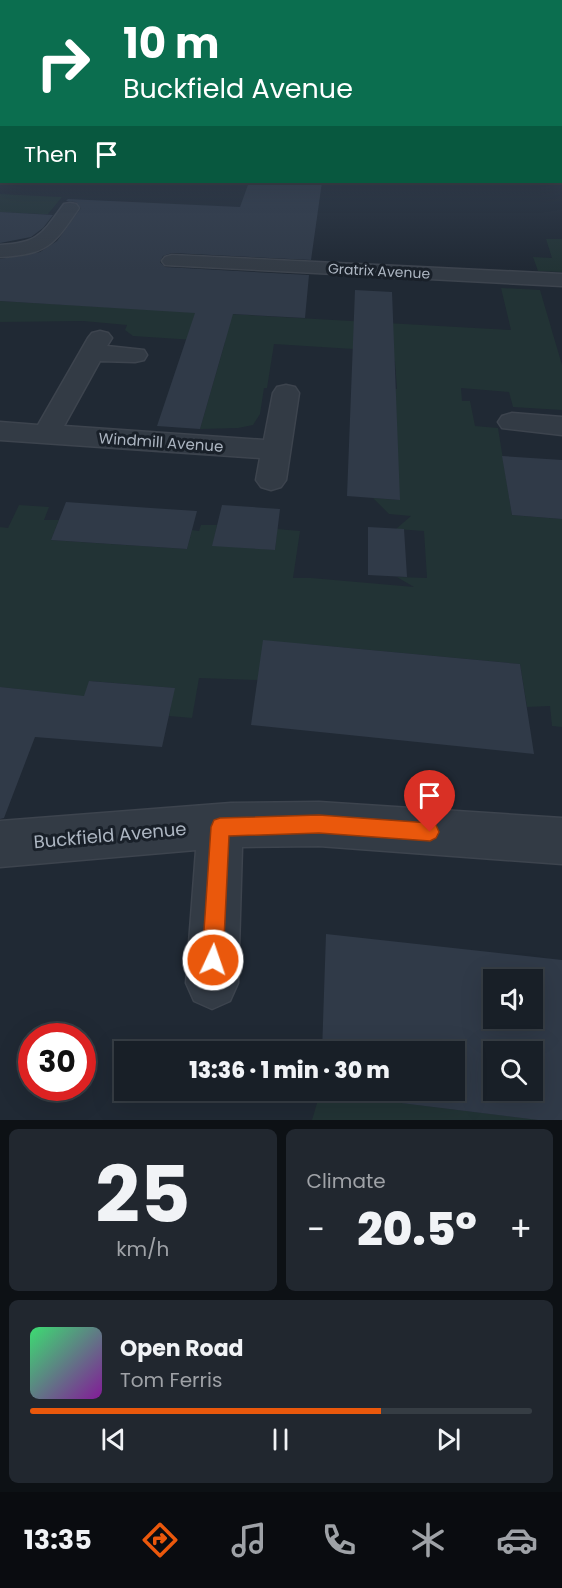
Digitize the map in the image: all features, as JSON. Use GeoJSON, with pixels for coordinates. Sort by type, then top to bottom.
{"type":"FeatureCollection","features":[{"type":"Feature","properties":{"kind":"street"},"geometry":{"type":"LineString","coordinates":[[25,250],[39,246],[47,240],[70,208]]}},
{"type":"Feature","properties":{"kind":"street"},"geometry":{"type":"LineString","coordinates":[[0,251],[25,250],[60,253]]}},
{"type":"Feature","properties":{"kind":"street","name":"Gratrix Avenue"},"geometry":{"type":"LineString","coordinates":[[172,261],[197,252],[562,280]]}},
{"type":"Feature","properties":{"kind":"street"},"geometry":{"type":"LineString","coordinates":[[46,434],[96,345],[135,355]]}},
{"type":"Feature","properties":{"kind":"street"},"geometry":{"type":"LineString","coordinates":[[271,480],[286,393]]}},
{"type":"Feature","properties":{"kind":"street"},"geometry":{"type":"LineString","coordinates":[[512,423],[562,426]]}},
{"type":"Feature","properties":{"kind":"street","name":"Windmill Avenue"},"geometry":{"type":"LineString","coordinates":[[0,431],[276,450]]}},
{"type":"Feature","properties":{"kind":"street","name":"Buckfield Avenue"},"geometry":{"type":"LineString","coordinates":[[0,844],[220,827],[319,824],[562,841]]}},
{"type":"Feature","properties":{"kind":"street"},"geometry":{"type":"LineString","coordinates":[[212,983],[220,827]]}},
{"type":"Feature","properties":{"kind":"shaded area"},"geometry":{"type":"Polygon","coordinates":[[[0,194],[62,197],[48,214],[0,212],[0,194]]]}},
{"type":"Feature","properties":{"kind":"shaded area"},"geometry":{"type":"Polygon","coordinates":[[[546,239],[562,239],[562,272],[538,271],[533,257],[552,258],[546,239]]]}},
{"type":"Feature","properties":{"kind":"shaded area"},"geometry":{"type":"Polygon","coordinates":[[[501,288],[540,290],[562,365],[562,410],[513,407],[509,392],[461,388],[462,401],[470,401],[475,426],[498,428],[512,515],[562,519],[562,727],[552,726],[550,706],[527,707],[520,664],[305,644],[258,680],[199,678],[192,718],[169,716],[174,688],[90,681],[80,709],[53,693],[0,687],[0,527],[8,528],[19,505],[49,507],[44,520],[59,520],[51,540],[187,549],[192,530],[199,531],[201,525],[217,525],[213,545],[275,550],[277,529],[300,531],[293,578],[414,587],[397,577],[427,578],[424,531],[396,529],[411,516],[389,514],[373,498],[399,500],[374,388],[397,389],[395,361],[374,360],[385,351],[274,344],[267,388],[264,388],[260,414],[253,425],[238,428],[200,429],[225,342],[133,336],[125,330],[127,325],[83,321],[0,322],[0,301],[511,330],[501,288]]]}},
{"type":"Feature","properties":{"kind":"shaded area"},"geometry":{"type":"Polygon","coordinates":[[[318,1101],[385,1101],[540,1120],[312,1120],[318,1101]]]}},
{"type":"Feature","properties":{"kind":"building"},"geometry":{"type":"Polygon","coordinates":[[[249,183],[322,183],[311,260],[172,253],[163,256],[160,262],[165,267],[309,275],[305,318],[233,314],[200,429],[157,426],[195,313],[0,301],[0,259],[40,252],[57,241],[81,208],[76,202],[66,201],[68,199],[240,207],[249,183]]]}},
{"type":"Feature","properties":{"kind":"building"},"geometry":{"type":"Polygon","coordinates":[[[0,212],[53,215],[43,228],[31,237],[0,243],[0,212]]]}},
{"type":"Feature","properties":{"kind":"building"},"geometry":{"type":"Polygon","coordinates":[[[355,290],[392,292],[400,500],[347,496],[355,290]]]}},
{"type":"Feature","properties":{"kind":"building"},"geometry":{"type":"Polygon","coordinates":[[[502,456],[562,460],[562,519],[512,515],[502,456]]]}},
{"type":"Feature","properties":{"kind":"building"},"geometry":{"type":"Polygon","coordinates":[[[66,502],[197,511],[187,549],[51,540],[66,502]]]}},
{"type":"Feature","properties":{"kind":"building"},"geometry":{"type":"Polygon","coordinates":[[[222,505],[280,509],[275,550],[212,546],[222,505]]]}},
{"type":"Feature","properties":{"kind":"building"},"geometry":{"type":"Polygon","coordinates":[[[368,527],[404,529],[407,577],[368,575],[368,527]]]}},
{"type":"Feature","properties":{"kind":"building"},"geometry":{"type":"Polygon","coordinates":[[[263,640],[520,664],[534,754],[251,725],[263,640]]]}},
{"type":"Feature","properties":{"kind":"building"},"geometry":{"type":"Polygon","coordinates":[[[89,681],[175,688],[162,747],[35,737],[4,818],[0,819],[0,687],[84,696],[89,681]]]}},
{"type":"Feature","properties":{"kind":"building"},"geometry":{"type":"Polygon","coordinates":[[[326,934],[562,960],[562,1120],[538,1120],[385,1101],[465,1101],[465,1041],[322,1041],[326,934]]]}},
{"type":"Feature","properties":{"kind":"route"},"geometry":{"type":"LineString","coordinates":[[213,960],[220,827],[319,824],[430,832]]}}]}
